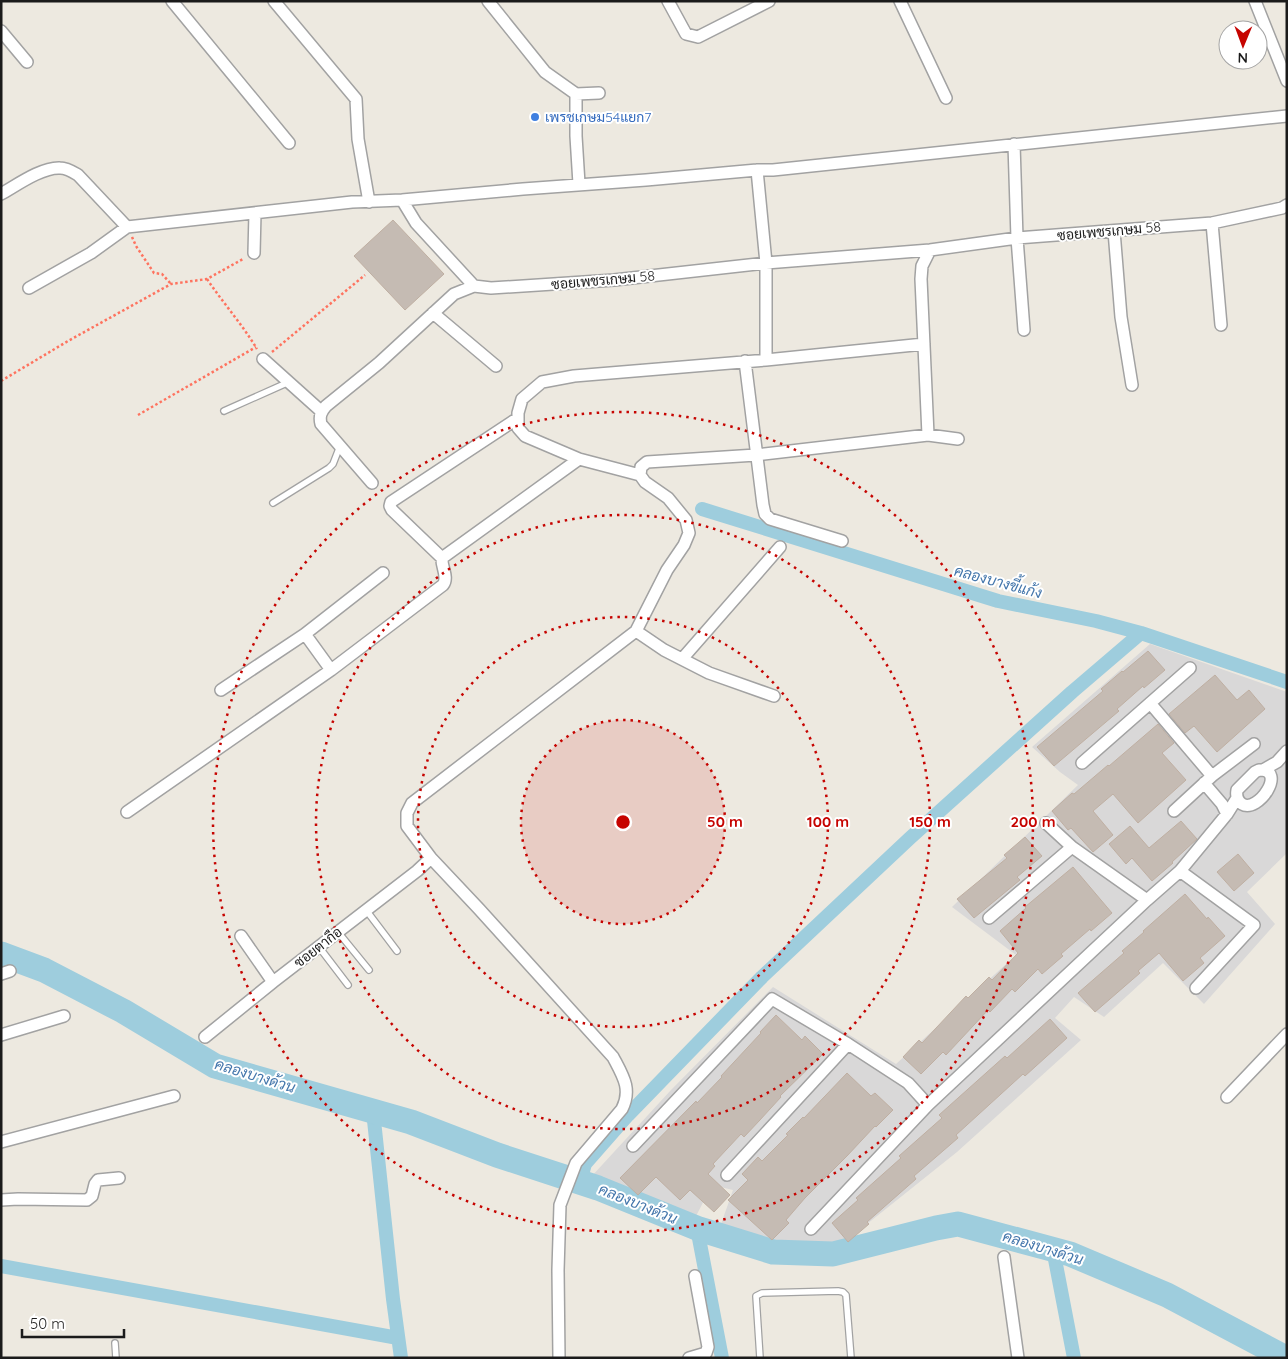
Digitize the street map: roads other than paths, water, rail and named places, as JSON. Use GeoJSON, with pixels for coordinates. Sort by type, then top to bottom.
{"type":"FeatureCollection","features":[{"type":"Feature","properties":{"kind":"street"},"geometry":{"type":"LineString","coordinates":[[172,1],[289,143]]}},
{"type":"Feature","properties":{"kind":"street"},"geometry":{"type":"LineString","coordinates":[[274,1],[356,99],[358,139],[369,202]]}},
{"type":"Feature","properties":{"kind":"street"},"geometry":{"type":"LineString","coordinates":[[488,1],[545,72],[576,94],[599,93]]}},
{"type":"Feature","properties":{"kind":"street"},"geometry":{"type":"LineString","coordinates":[[668,1],[686,34],[698,37],[769,1]]}},
{"type":"Feature","properties":{"kind":"street"},"geometry":{"type":"LineString","coordinates":[[900,1],[946,98]]}},
{"type":"Feature","properties":{"kind":"street"},"geometry":{"type":"LineString","coordinates":[[1255,1],[1287,81]]}},
{"type":"Feature","properties":{"kind":"street"},"geometry":{"type":"LineString","coordinates":[[1,31],[27,62]]}},
{"type":"Feature","properties":{"kind":"street"},"geometry":{"type":"LineString","coordinates":[[576,94],[579,184]]}},
{"type":"Feature","properties":{"kind":"street"},"geometry":{"type":"LineString","coordinates":[[29,288],[91,253],[127,227],[352,202],[402,200],[579,184],[773,170],[1287,116]]}},
{"type":"Feature","properties":{"kind":"street"},"geometry":{"type":"LineString","coordinates":[[1014,144],[1017,238],[1024,330]]}},
{"type":"Feature","properties":{"kind":"street"},"geometry":{"type":"LineString","coordinates":[[1,194],[44,171],[61,168],[70,170],[78,175],[127,227]]}},
{"type":"Feature","properties":{"kind":"street"},"geometry":{"type":"LineString","coordinates":[[757,170],[766,263],[766,360]]}},
{"type":"Feature","properties":{"kind":"street"},"geometry":{"type":"LineString","coordinates":[[402,200],[416,224],[474,286]]}},
{"type":"Feature","properties":{"kind":"street","name":"ซอยเพชรเกษม 58"},"geometry":{"type":"LineString","coordinates":[[322,412],[326,406],[379,362],[454,294],[474,286],[491,288],[614,280],[766,263],[930,250],[1017,238],[1212,223],[1282,208],[1287,205]]}},
{"type":"Feature","properties":{"kind":"street"},"geometry":{"type":"LineString","coordinates":[[254,253],[255,213]]}},
{"type":"Feature","properties":{"kind":"street"},"geometry":{"type":"LineString","coordinates":[[1212,223],[1221,325]]}},
{"type":"Feature","properties":{"kind":"street"},"geometry":{"type":"LineString","coordinates":[[1114,231],[1121,317],[1132,385]]}},
{"type":"Feature","properties":{"kind":"street"},"geometry":{"type":"LineString","coordinates":[[928,435],[921,279],[922,266],[930,250]]}},
{"type":"Feature","properties":{"kind":"street"},"geometry":{"type":"LineString","coordinates":[[432,313],[496,366]]}},
{"type":"Feature","properties":{"kind":"street"},"geometry":{"type":"LineString","coordinates":[[560,1358],[558,1270],[560,1204],[576,1163],[622,1109],[626,1100],[623,1076],[613,1057],[431,858],[407,826],[407,813],[412,803],[636,631],[667,570],[684,545],[689,533],[686,520],[668,498],[645,482],[640,475],[579,460],[525,436],[518,428],[522,399],[542,382],[574,376],[766,360],[924,344]]}},
{"type":"Feature","properties":{"kind":"street"},"geometry":{"type":"LineString","coordinates":[[263,359],[322,412],[321,424],[372,483]]}},
{"type":"Feature","properties":{"kind":"street"},"geometry":{"type":"LineString","coordinates":[[745,361],[765,514],[770,518],[842,541]]}},
{"type":"Feature","properties":{"kind":"street"},"geometry":{"type":"LineString","coordinates":[[126,812],[331,670],[446,582],[442,558],[392,510],[391,502],[518,418]]}},
{"type":"Feature","properties":{"kind":"street"},"geometry":{"type":"LineString","coordinates":[[640,475],[641,467],[647,462],[756,456],[928,435],[958,439]]}},
{"type":"Feature","properties":{"kind":"street"},"geometry":{"type":"LineString","coordinates":[[442,558],[579,460]]}},
{"type":"Feature","properties":{"kind":"street"},"geometry":{"type":"LineString","coordinates":[[682,658],[780,547]]}},
{"type":"Feature","properties":{"kind":"street"},"geometry":{"type":"LineString","coordinates":[[221,690],[305,634],[383,573]]}},
{"type":"Feature","properties":{"kind":"street"},"geometry":{"type":"LineString","coordinates":[[636,631],[664,650],[709,673],[774,696]]}},
{"type":"Feature","properties":{"kind":"street"},"geometry":{"type":"LineString","coordinates":[[305,634],[331,670]]}},
{"type":"Feature","properties":{"kind":"street"},"geometry":{"type":"LineString","coordinates":[[1082,764],[1190,668]]}},
{"type":"Feature","properties":{"kind":"street"},"geometry":{"type":"LineString","coordinates":[[1150,704],[1208,780],[1228,812]]}},
{"type":"Feature","properties":{"kind":"street"},"geometry":{"type":"LineString","coordinates":[[1174,811],[1208,780],[1254,744]]}},
{"type":"Feature","properties":{"kind":"street"},"geometry":{"type":"LineString","coordinates":[[1277,762],[1272,787],[1257,803],[1250,806],[1241,802],[1237,790],[1239,787],[1255,772],[1277,762],[1287,751]]}},
{"type":"Feature","properties":{"kind":"street"},"geometry":{"type":"LineString","coordinates":[[1263,770],[1270,773],[1273,780]]}},
{"type":"Feature","properties":{"kind":"street"},"geometry":{"type":"LineString","coordinates":[[811,1229],[928,1105],[1180,871],[1228,812],[1241,802]]}},
{"type":"Feature","properties":{"kind":"street"},"geometry":{"type":"LineString","coordinates":[[1046,823],[1072,846],[1147,900]]}},
{"type":"Feature","properties":{"kind":"street"},"geometry":{"type":"LineString","coordinates":[[989,918],[1072,846]]}},
{"type":"Feature","properties":{"kind":"street","name":"ซอยตากือ"},"geometry":{"type":"LineString","coordinates":[[205,1037],[431,858]]}},
{"type":"Feature","properties":{"kind":"street"},"geometry":{"type":"LineString","coordinates":[[1180,871],[1254,924],[1196,988]]}},
{"type":"Feature","properties":{"kind":"street"},"geometry":{"type":"LineString","coordinates":[[241,936],[273,982]]}},
{"type":"Feature","properties":{"kind":"street"},"geometry":{"type":"LineString","coordinates":[[633,1146],[772,999],[848,1044],[908,1083],[928,1105]]}},
{"type":"Feature","properties":{"kind":"street"},"geometry":{"type":"LineString","coordinates":[[1,1035],[64,1016]]}},
{"type":"Feature","properties":{"kind":"street"},"geometry":{"type":"LineString","coordinates":[[1227,1097],[1287,1034]]}},
{"type":"Feature","properties":{"kind":"street"},"geometry":{"type":"LineString","coordinates":[[727,1175],[848,1044]]}},
{"type":"Feature","properties":{"kind":"street"},"geometry":{"type":"LineString","coordinates":[[1,1142],[174,1096]]}},
{"type":"Feature","properties":{"kind":"street"},"geometry":{"type":"LineString","coordinates":[[1,1200],[86,1200],[92,1196],[98,1180],[119,1178]]}},
{"type":"Feature","properties":{"kind":"street"},"geometry":{"type":"LineString","coordinates":[[1004,1257],[1018,1358]]}},
{"type":"Feature","properties":{"kind":"street"},"geometry":{"type":"LineString","coordinates":[[689,1358],[708,1351],[695,1276]]}},
{"type":"Feature","properties":{"kind":"lane"},"geometry":{"type":"LineString","coordinates":[[224,411],[290,382]]}},
{"type":"Feature","properties":{"kind":"lane"},"geometry":{"type":"LineString","coordinates":[[273,503],[329,468],[333,464],[340,446]]}},
{"type":"Feature","properties":{"kind":"lane"},"geometry":{"type":"LineString","coordinates":[[366,910],[397,951]]}},
{"type":"Feature","properties":{"kind":"lane"},"geometry":{"type":"LineString","coordinates":[[338,932],[369,970]]}},
{"type":"Feature","properties":{"kind":"lane"},"geometry":{"type":"LineString","coordinates":[[319,947],[348,985]]}},
{"type":"Feature","properties":{"kind":"lane"},"geometry":{"type":"LineString","coordinates":[[760,1358],[756,1296],[762,1293],[838,1291],[843,1292],[846,1296],[851,1358]]}},
{"type":"Feature","properties":{"kind":"lane"},"geometry":{"type":"LineString","coordinates":[[115,1343],[116,1358]]}},
{"type":"Feature","properties":{"kind":"waterway","name":"คลองบางขี้แก้ง"},"geometry":{"type":"LineString","coordinates":[[702,509],[998,601],[1096,621],[1141,633],[1287,682]]}},
{"type":"Feature","properties":{"kind":"waterway"},"geometry":{"type":"LineString","coordinates":[[580,1182],[585,1164],[628,1115],[762,977],[910,838],[1072,692],[1141,633]]}},
{"type":"Feature","properties":{"kind":"waterway","name":"คลองบางด้วน"},"geometry":{"type":"LineString","coordinates":[[1,954],[44,970],[123,1011],[215,1066],[411,1122],[497,1155],[598,1188],[699,1229],[773,1252],[833,1254],[958,1224],[1070,1254],[1167,1295],[1286,1358]]}},
{"type":"Feature","properties":{"kind":"waterway"},"geometry":{"type":"LineString","coordinates":[[373,1111],[401,1358]]}},
{"type":"Feature","properties":{"kind":"waterway"},"geometry":{"type":"LineString","coordinates":[[697,1228],[722,1358]]}},
{"type":"Feature","properties":{"kind":"waterway"},"geometry":{"type":"LineString","coordinates":[[1053,1249],[1074,1358]]}},
{"type":"Feature","properties":{"kind":"waterway"},"geometry":{"type":"LineString","coordinates":[[1,1266],[398,1338]]}},
{"type":"Feature","properties":{"kind":"place","name":"เพรชเกษม54แยก7"},"geometry":{"type":"Point","coordinates":[535,117]}}]}
